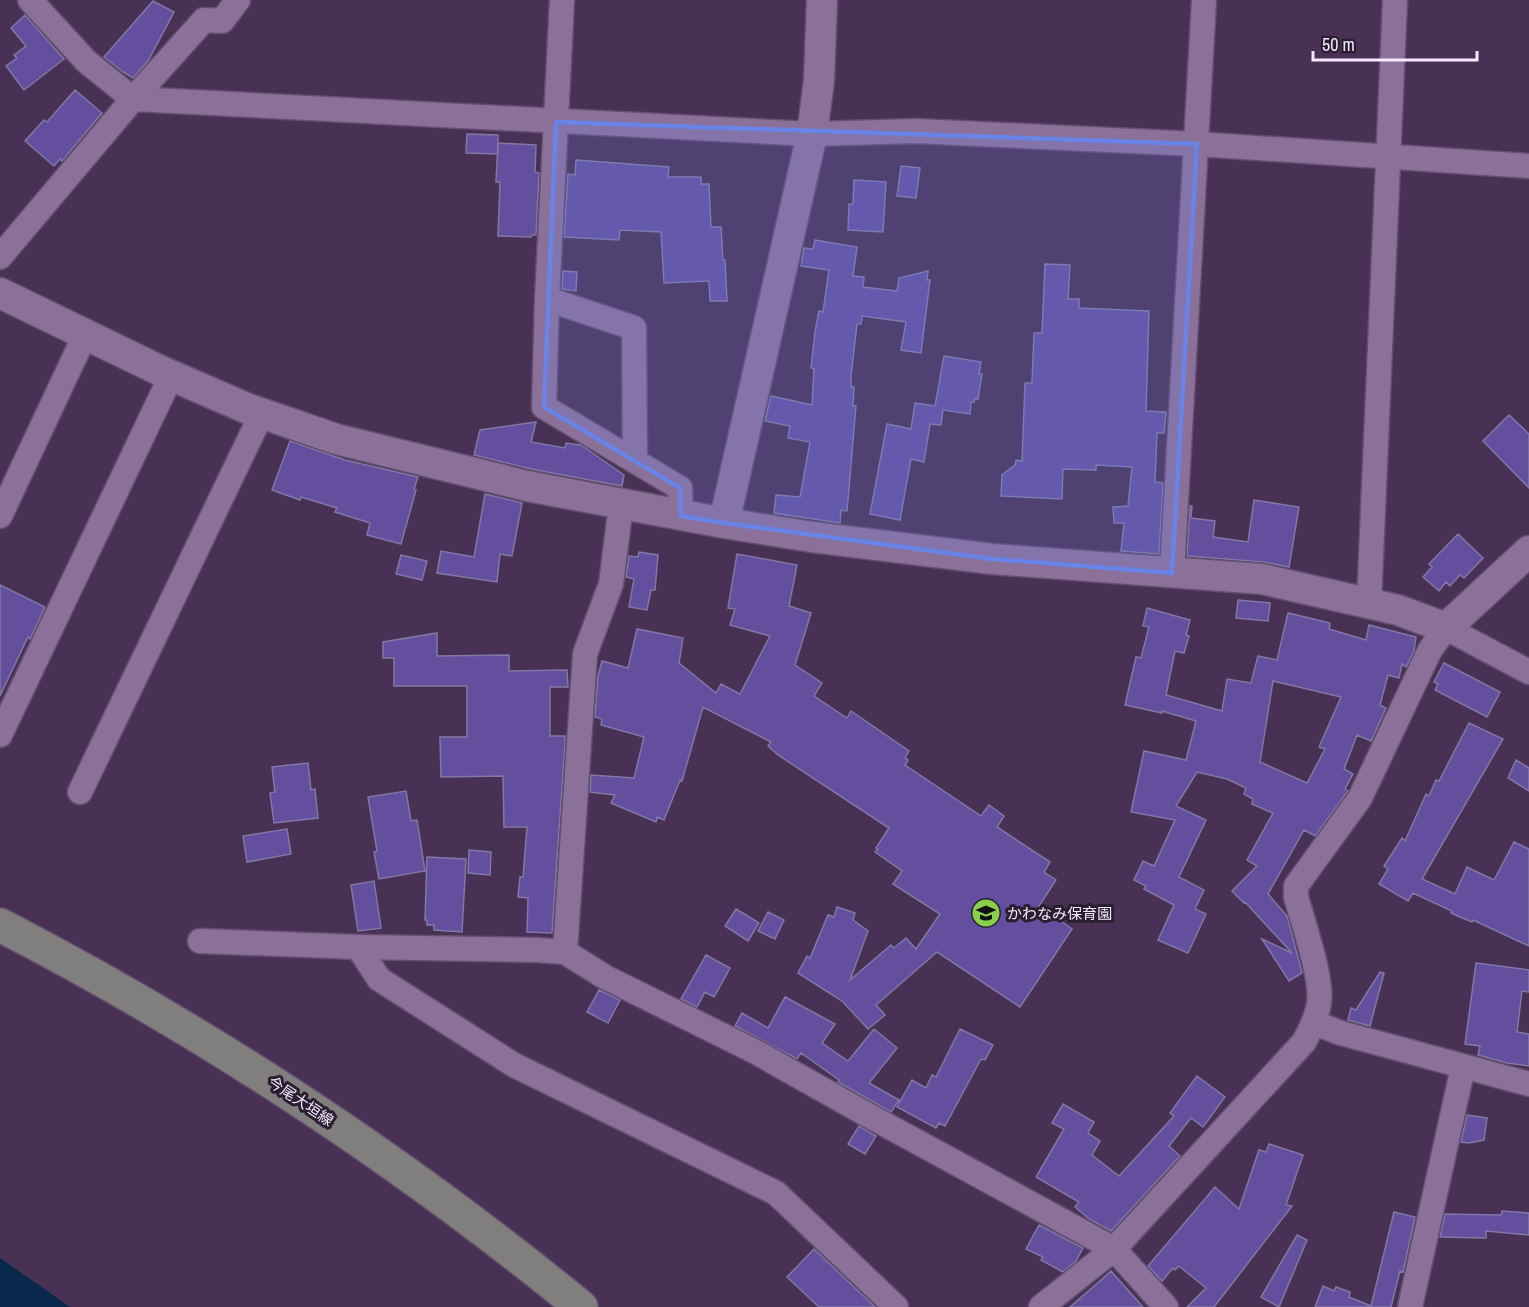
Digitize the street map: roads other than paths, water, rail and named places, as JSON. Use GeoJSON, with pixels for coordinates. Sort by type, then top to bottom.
{"type":"FeatureCollection","features":[{"type":"Feature","properties":{"kind":"main road","name":"今尾大垣線"},"geometry":{"type":"LineString","coordinates":[[0,925],[222,1050],[302,1102],[437,1194],[581,1307]]}},
{"type":"Feature","properties":{"kind":"street"},"geometry":{"type":"LineString","coordinates":[[30,0],[86,61],[133,99],[812,134],[916,131],[1197,144],[1529,166]]}},
{"type":"Feature","properties":{"kind":"street"},"geometry":{"type":"LineString","coordinates":[[0,257],[133,99],[204,20],[222,21],[238,0]]}},
{"type":"Feature","properties":{"kind":"street"},"geometry":{"type":"LineString","coordinates":[[562,0],[544,407],[680,488],[681,516]]}},
{"type":"Feature","properties":{"kind":"street"},"geometry":{"type":"LineString","coordinates":[[724,523],[812,134],[819,81],[822,0]]}},
{"type":"Feature","properties":{"kind":"street"},"geometry":{"type":"LineString","coordinates":[[1172,573],[1204,0]]}},
{"type":"Feature","properties":{"kind":"street"},"geometry":{"type":"LineString","coordinates":[[1369,603],[1395,0]]}},
{"type":"Feature","properties":{"kind":"street"},"geometry":{"type":"LineString","coordinates":[[0,293],[171,376],[262,413],[336,439],[527,486],[724,523],[992,559],[1262,579],[1398,610],[1446,628],[1529,672]]}},
{"type":"Feature","properties":{"kind":"street"},"geometry":{"type":"LineString","coordinates":[[547,299],[634,328],[635,461]]}},
{"type":"Feature","properties":{"kind":"street"},"geometry":{"type":"LineString","coordinates":[[0,516],[85,335]]}},
{"type":"Feature","properties":{"kind":"street"},"geometry":{"type":"LineString","coordinates":[[0,735],[171,376]]}},
{"type":"Feature","properties":{"kind":"street"},"geometry":{"type":"LineString","coordinates":[[80,792],[262,413]]}},
{"type":"Feature","properties":{"kind":"street"},"geometry":{"type":"LineString","coordinates":[[565,952],[585,654],[611,584],[621,505]]}},
{"type":"Feature","properties":{"kind":"street"},"geometry":{"type":"LineString","coordinates":[[1041,1307],[1114,1249],[1304,1042],[1314,1023],[1320,1000],[1316,969],[1296,897],[1296,886],[1360,798],[1430,650],[1446,628],[1529,551]]}},
{"type":"Feature","properties":{"kind":"street"},"geometry":{"type":"LineString","coordinates":[[200,941],[358,948],[565,952],[605,977],[756,1052],[1114,1249],[1166,1307]]}},
{"type":"Feature","properties":{"kind":"street"},"geometry":{"type":"LineString","coordinates":[[358,948],[379,979],[514,1065],[776,1193],[896,1307]]}},
{"type":"Feature","properties":{"kind":"street"},"geometry":{"type":"LineString","coordinates":[[1314,1023],[1341,1033],[1529,1084]]}},
{"type":"Feature","properties":{"kind":"street"},"geometry":{"type":"LineString","coordinates":[[1410,1307],[1463,1067]]}},
{"type":"Feature","properties":{"kind":"water"},"geometry":{"type":"Polygon","coordinates":[[[0,1258],[70,1307],[0,1307],[0,1258]]]}},
{"type":"Feature","properties":{"kind":"place","name":"かわなみ保育園"},"geometry":{"type":"Point","coordinates":[986,913]}}]}
